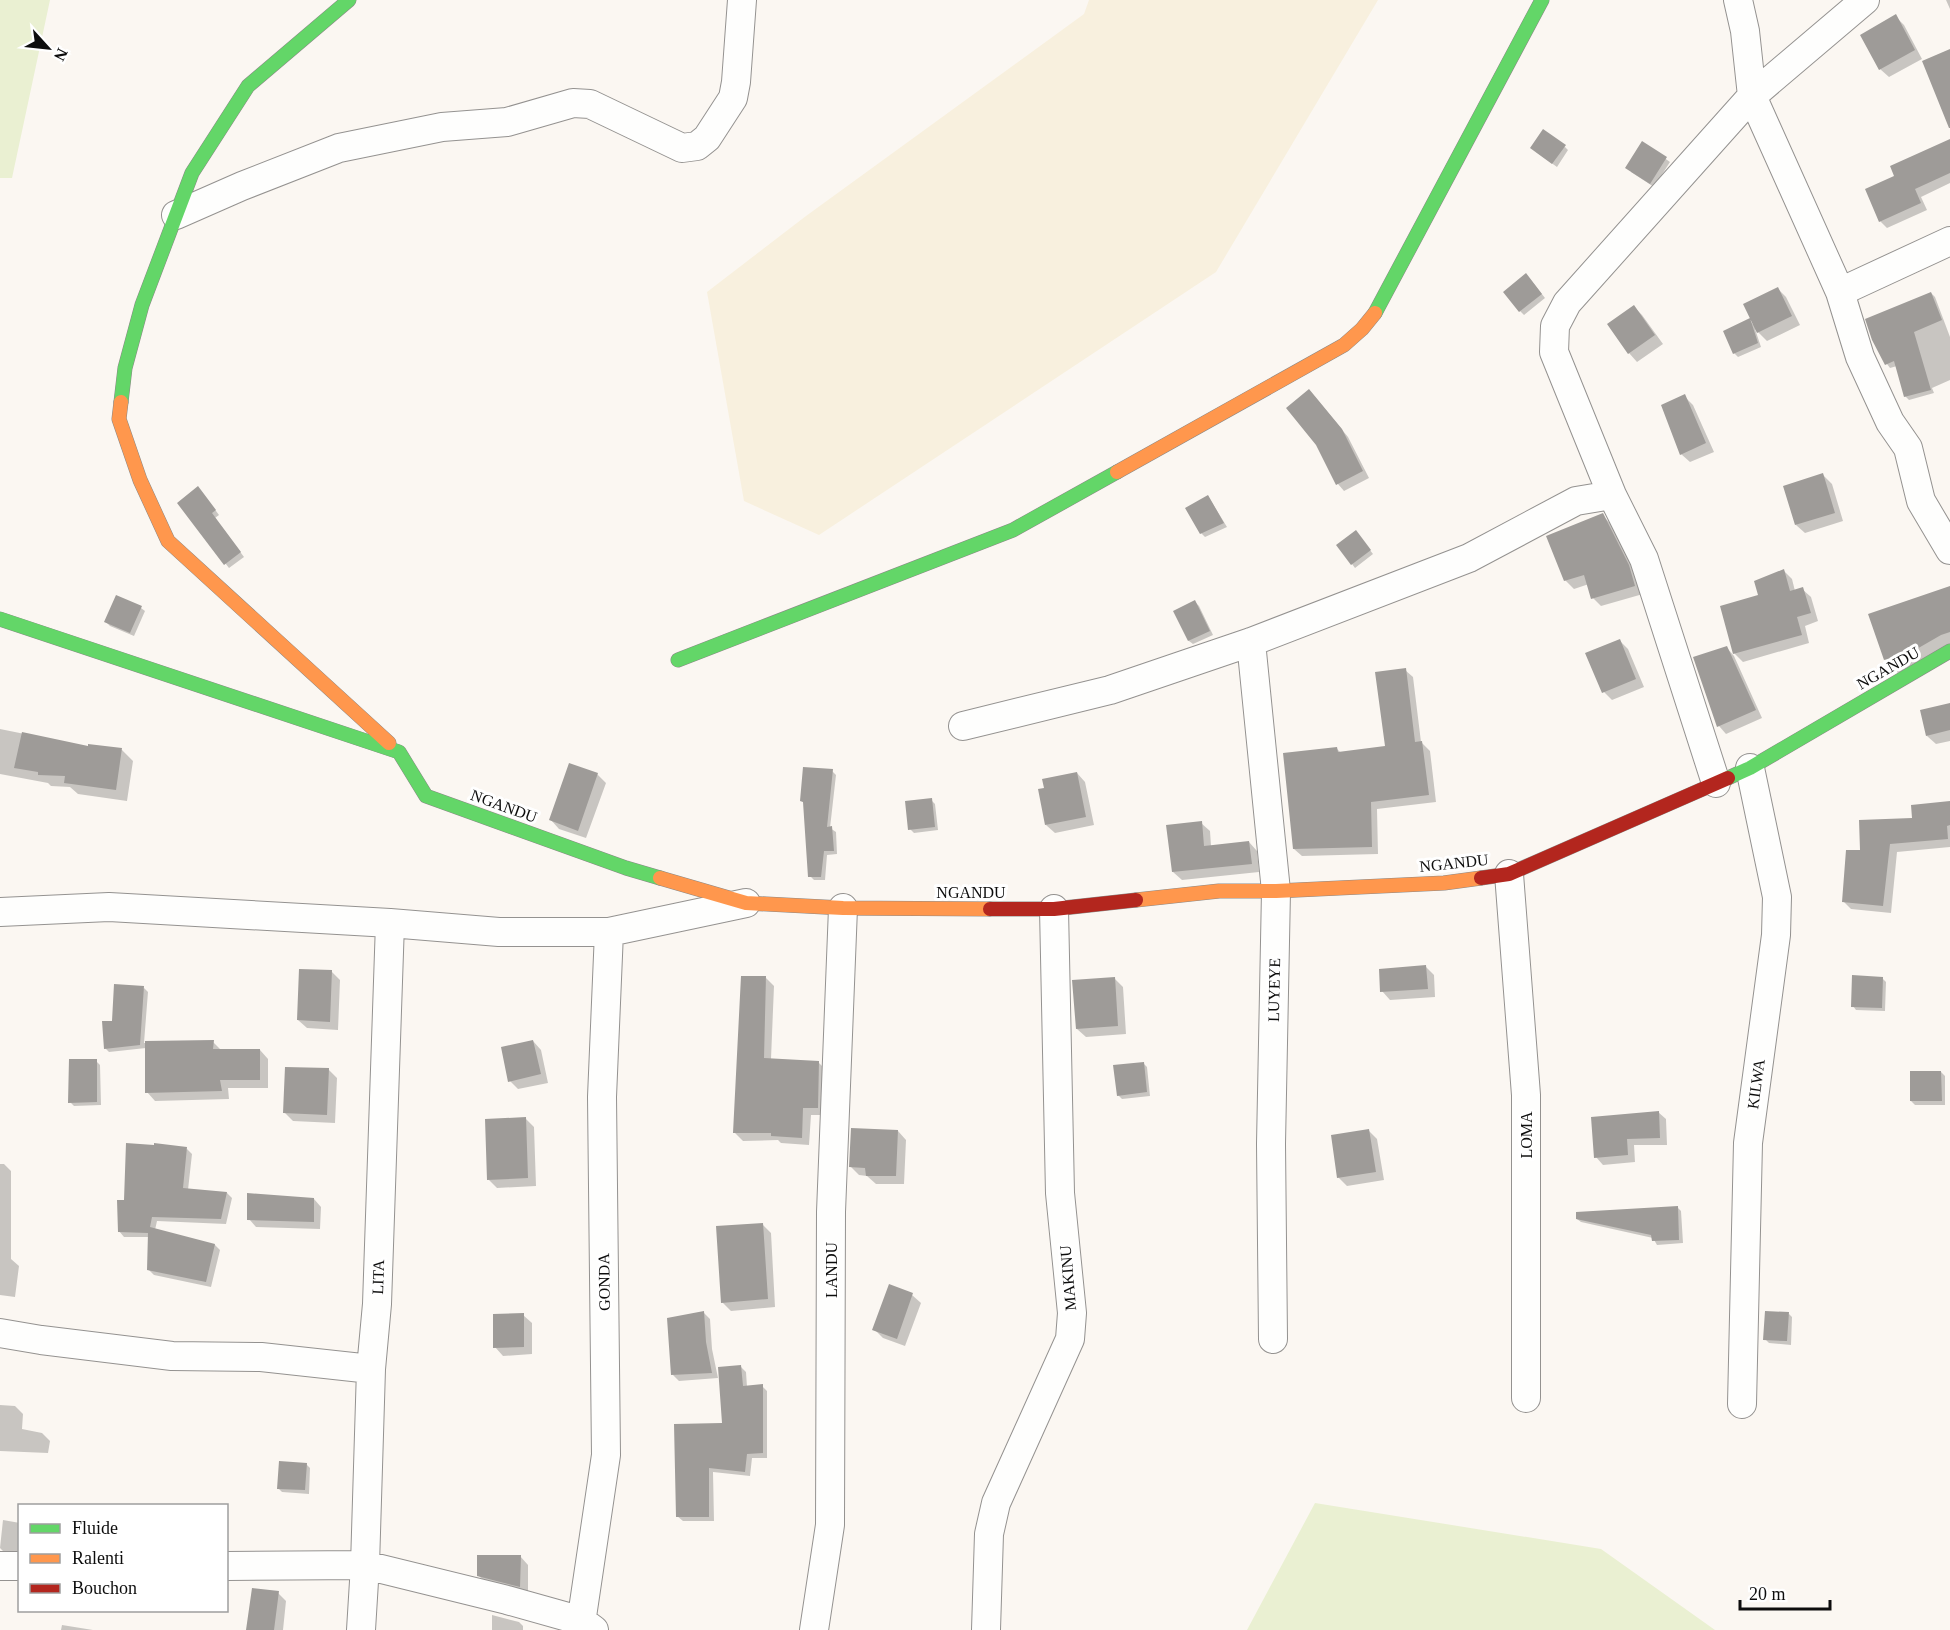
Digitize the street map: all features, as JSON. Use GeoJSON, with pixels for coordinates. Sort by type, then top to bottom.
{"type":"FeatureCollection","features":[{"type":"Feature","properties":{"kind":"street","name":"NGANDU"},"geometry":{"type":"LineString","coordinates":[[349,0],[248,86],[192,173],[142,305],[125,368],[119,419],[140,480],[168,541],[399,752],[426,796],[626,868],[746,903],[843,908],[1054,909],[1219,891],[1276,891],[1444,883],[1509,874],[1750,768],[1950,651]]}},
{"type":"Feature","properties":{"kind":"street"},"geometry":{"type":"LineString","coordinates":[[176,214],[339,148],[442,127],[507,122],[573,102],[590,104],[682,148],[697,146],[707,138],[733,98],[741,0]]}},
{"type":"Feature","properties":{"kind":"street"},"geometry":{"type":"LineString","coordinates":[[678,660],[1013,530],[1344,345],[1362,329],[1380,307],[1542,0]]}},
{"type":"Feature","properties":{"kind":"street"},"geometry":{"type":"LineString","coordinates":[[1738,0],[1746,31],[1752,96],[1840,292],[1860,357],[1890,422],[1908,448],[1921,501],[1950,550]]}},
{"type":"Feature","properties":{"kind":"street"},"geometry":{"type":"LineString","coordinates":[[1716,783],[1644,559],[1612,495],[1554,352],[1554,326],[1567,303],[1752,96],[1865,0]]}},
{"type":"Feature","properties":{"kind":"street"},"geometry":{"type":"LineString","coordinates":[[1840,292],[1950,241]]}},
{"type":"Feature","properties":{"kind":"street"},"geometry":{"type":"LineString","coordinates":[[963,726],[1110,690],[1251,642],[1469,558],[1576,501],[1612,495]]}},
{"type":"Feature","properties":{"kind":"street"},"geometry":{"type":"LineString","coordinates":[[0,619],[399,752]]}},
{"type":"Feature","properties":{"kind":"street","name":"LUYEYE"},"geometry":{"type":"LineString","coordinates":[[1251,642],[1276,891],[1271,1144],[1273,1339]]}},
{"type":"Feature","properties":{"kind":"street","name":"KILWA"},"geometry":{"type":"LineString","coordinates":[[1742,1404],[1748,1143],[1776,935],[1777,897],[1750,768]]}},
{"type":"Feature","properties":{"kind":"street","name":"LOMA"},"geometry":{"type":"LineString","coordinates":[[1509,874],[1527,1095],[1526,1398]]}},
{"type":"Feature","properties":{"kind":"street"},"geometry":{"type":"LineString","coordinates":[[0,912],[109,907],[390,923],[499,932],[609,932],[746,903]]}},
{"type":"Feature","properties":{"kind":"street","name":"LANDU"},"geometry":{"type":"LineString","coordinates":[[814,1630],[830,1525],[831,1212],[843,908]]}},
{"type":"Feature","properties":{"kind":"street","name":"MAKINU"},"geometry":{"type":"LineString","coordinates":[[986,1630],[989,1534],[996,1503],[1070,1339],[1072,1313],[1060,1193],[1054,909]]}},
{"type":"Feature","properties":{"kind":"street","name":"LITA"},"geometry":{"type":"LineString","coordinates":[[361,1630],[371,1369],[377,1304],[390,923]]}},
{"type":"Feature","properties":{"kind":"street","name":"GONDA"},"geometry":{"type":"LineString","coordinates":[[586,1627],[606,1455],[602,1097],[609,932]]}},
{"type":"Feature","properties":{"kind":"street"},"geometry":{"type":"LineString","coordinates":[[0,1333],[172,1356],[261,1357],[371,1369]]}},
{"type":"Feature","properties":{"kind":"street"},"geometry":{"type":"LineString","coordinates":[[228,1566],[365,1565],[507,1600],[586,1627]]}},
{"type":"Feature","properties":{"kind":"street"},"geometry":{"type":"LineString","coordinates":[[0,1566],[18,1566]]}},
{"type":"Feature","properties":{"kind":"shaded area"},"geometry":{"type":"Polygon","coordinates":[[[1089,0],[1378,0],[1216,272],[819,535],[744,501],[707,292],[806,216],[1084,14],[1089,0]]]}},
{"type":"Feature","properties":{"kind":"green space"},"geometry":{"type":"Polygon","coordinates":[[[0,0],[50,0],[12,178],[0,178],[0,0]]]}},
{"type":"Feature","properties":{"kind":"green space"},"geometry":{"type":"Polygon","coordinates":[[[1315,1503],[1601,1549],[1715,1630],[1247,1630],[1315,1503]]]}},
{"type":"Feature","properties":{"kind":"building"},"geometry":{"type":"Polygon","coordinates":[[[1896,14],[1915,50],[1879,70],[1860,35],[1896,14]]]}},
{"type":"Feature","properties":{"kind":"building"},"geometry":{"type":"Polygon","coordinates":[[[1950,49],[1950,128],[1949,128],[1922,61],[1950,49]]]}},
{"type":"Feature","properties":{"kind":"building"},"geometry":{"type":"Polygon","coordinates":[[[1543,129],[1566,145],[1552,164],[1530,148],[1543,129]]]}},
{"type":"Feature","properties":{"kind":"building"},"geometry":{"type":"Polygon","coordinates":[[[1950,139],[1950,173],[1915,189],[1921,203],[1879,222],[1865,189],[1894,176],[1890,166],[1950,139]]]}},
{"type":"Feature","properties":{"kind":"building"},"geometry":{"type":"Polygon","coordinates":[[[1642,141],[1667,157],[1650,184],[1625,168],[1642,141]]]}},
{"type":"Feature","properties":{"kind":"building"},"geometry":{"type":"Polygon","coordinates":[[[1526,273],[1542,294],[1519,312],[1503,292],[1526,273]]]}},
{"type":"Feature","properties":{"kind":"building"},"geometry":{"type":"Polygon","coordinates":[[[1778,287],[1792,316],[1757,333],[1743,304],[1778,287]]]}},
{"type":"Feature","properties":{"kind":"building"},"geometry":{"type":"Polygon","coordinates":[[[1931,292],[1942,320],[1914,332],[1931,390],[1904,397],[1894,361],[1885,365],[1872,340],[1865,319],[1931,292]]]}},
{"type":"Feature","properties":{"kind":"building"},"geometry":{"type":"Polygon","coordinates":[[[1634,305],[1655,335],[1628,354],[1607,324],[1634,305]]]}},
{"type":"Feature","properties":{"kind":"building"},"geometry":{"type":"Polygon","coordinates":[[[1750,318],[1758,343],[1733,354],[1723,331],[1750,318]]]}},
{"type":"Feature","properties":{"kind":"building"},"geometry":{"type":"Polygon","coordinates":[[[1309,389],[1342,429],[1363,471],[1336,485],[1316,445],[1286,408],[1309,389]]]}},
{"type":"Feature","properties":{"kind":"building"},"geometry":{"type":"Polygon","coordinates":[[[1685,394],[1706,443],[1680,455],[1661,405],[1685,394]]]}},
{"type":"Feature","properties":{"kind":"building"},"geometry":{"type":"Polygon","coordinates":[[[1823,473],[1835,513],[1795,525],[1783,486],[1823,473]]]}},
{"type":"Feature","properties":{"kind":"building"},"geometry":{"type":"Polygon","coordinates":[[[198,486],[216,510],[212,513],[241,552],[224,565],[177,503],[198,486]]]}},
{"type":"Feature","properties":{"kind":"building"},"geometry":{"type":"Polygon","coordinates":[[[1208,495],[1224,523],[1200,534],[1185,508],[1208,495]]]}},
{"type":"Feature","properties":{"kind":"building"},"geometry":{"type":"Polygon","coordinates":[[[1603,513],[1629,565],[1635,586],[1591,599],[1584,575],[1564,581],[1546,536],[1603,513]]]}},
{"type":"Feature","properties":{"kind":"building"},"geometry":{"type":"Polygon","coordinates":[[[1356,530],[1371,550],[1351,565],[1336,545],[1356,530]]]}},
{"type":"Feature","properties":{"kind":"building"},"geometry":{"type":"Polygon","coordinates":[[[1784,569],[1790,591],[1803,587],[1811,613],[1797,617],[1802,635],[1733,654],[1720,606],[1758,595],[1754,581],[1784,569]]]}},
{"type":"Feature","properties":{"kind":"building"},"geometry":{"type":"Polygon","coordinates":[[[1950,586],[1950,632],[1915,650],[1884,660],[1868,614],[1950,586]]]}},
{"type":"Feature","properties":{"kind":"building"},"geometry":{"type":"Polygon","coordinates":[[[116,595],[142,606],[130,633],[104,622],[116,595]]]}},
{"type":"Feature","properties":{"kind":"building"},"geometry":{"type":"Polygon","coordinates":[[[1195,600],[1210,631],[1188,641],[1173,611],[1195,600]]]}},
{"type":"Feature","properties":{"kind":"building"},"geometry":{"type":"Polygon","coordinates":[[[1620,639],[1636,679],[1602,693],[1585,653],[1620,639]]]}},
{"type":"Feature","properties":{"kind":"building"},"geometry":{"type":"Polygon","coordinates":[[[1727,646],[1756,710],[1717,727],[1693,657],[1727,646]]]}},
{"type":"Feature","properties":{"kind":"building"},"geometry":{"type":"Polygon","coordinates":[[[1406,668],[1415,742],[1422,741],[1429,795],[1371,802],[1372,847],[1293,849],[1283,753],[1337,747],[1338,752],[1385,746],[1375,672],[1406,668]]]}},
{"type":"Feature","properties":{"kind":"building"},"geometry":{"type":"Polygon","coordinates":[[[1950,703],[1950,730],[1926,736],[1920,710],[1950,703]]]}},
{"type":"Feature","properties":{"kind":"building"},"geometry":{"type":"Polygon","coordinates":[[[22,732],[88,746],[88,744],[122,748],[116,790],[64,783],[65,776],[38,775],[38,772],[14,768],[22,732]]]}},
{"type":"Feature","properties":{"kind":"building"},"geometry":{"type":"Polygon","coordinates":[[[569,763],[598,773],[578,831],[549,820],[569,763]]]}},
{"type":"Feature","properties":{"kind":"building"},"geometry":{"type":"Polygon","coordinates":[[[803,767],[833,769],[827,827],[832,826],[834,851],[824,851],[821,877],[808,877],[803,802],[800,801],[803,767]]]}},
{"type":"Feature","properties":{"kind":"building"},"geometry":{"type":"Polygon","coordinates":[[[1077,772],[1086,817],[1045,825],[1038,789],[1044,788],[1042,779],[1077,772]]]}},
{"type":"Feature","properties":{"kind":"building"},"geometry":{"type":"Polygon","coordinates":[[[932,798],[935,827],[908,830],[905,801],[932,798]]]}},
{"type":"Feature","properties":{"kind":"building"},"geometry":{"type":"Polygon","coordinates":[[[1950,801],[1948,839],[1890,844],[1883,906],[1842,902],[1846,850],[1860,850],[1859,820],[1912,818],[1911,805],[1950,801]]]}},
{"type":"Feature","properties":{"kind":"building"},"geometry":{"type":"Polygon","coordinates":[[[1202,821],[1204,846],[1249,841],[1252,864],[1172,872],[1166,825],[1202,821]]]}},
{"type":"Feature","properties":{"kind":"building"},"geometry":{"type":"Polygon","coordinates":[[[1426,965],[1428,989],[1380,992],[1379,969],[1426,965]]]}},
{"type":"Feature","properties":{"kind":"building"},"geometry":{"type":"Polygon","coordinates":[[[299,969],[332,970],[330,1022],[297,1020],[299,969]]]}},
{"type":"Feature","properties":{"kind":"building"},"geometry":{"type":"Polygon","coordinates":[[[1852,975],[1883,977],[1882,1008],[1851,1007],[1852,975]]]}},
{"type":"Feature","properties":{"kind":"building"},"geometry":{"type":"Polygon","coordinates":[[[741,976],[766,976],[764,1058],[819,1061],[818,1108],[803,1108],[802,1138],[771,1136],[771,1133],[733,1133],[741,976]]]}},
{"type":"Feature","properties":{"kind":"building"},"geometry":{"type":"Polygon","coordinates":[[[1115,977],[1118,1026],[1076,1029],[1072,980],[1115,977]]]}},
{"type":"Feature","properties":{"kind":"building"},"geometry":{"type":"Polygon","coordinates":[[[114,984],[144,986],[140,1045],[104,1049],[102,1021],[112,1021],[114,984]]]}},
{"type":"Feature","properties":{"kind":"building"},"geometry":{"type":"Polygon","coordinates":[[[214,1040],[213,1049],[260,1049],[260,1080],[220,1080],[222,1091],[145,1093],[145,1041],[214,1040]]]}},
{"type":"Feature","properties":{"kind":"building"},"geometry":{"type":"Polygon","coordinates":[[[533,1040],[541,1074],[508,1082],[501,1047],[533,1040]]]}},
{"type":"Feature","properties":{"kind":"building"},"geometry":{"type":"Polygon","coordinates":[[[69,1059],[97,1059],[97,1102],[68,1103],[69,1059]]]}},
{"type":"Feature","properties":{"kind":"building"},"geometry":{"type":"Polygon","coordinates":[[[1144,1062],[1147,1092],[1117,1096],[1113,1065],[1144,1062]]]}},
{"type":"Feature","properties":{"kind":"building"},"geometry":{"type":"Polygon","coordinates":[[[285,1067],[329,1068],[327,1115],[283,1113],[285,1067]]]}},
{"type":"Feature","properties":{"kind":"building"},"geometry":{"type":"Polygon","coordinates":[[[1910,1071],[1941,1071],[1942,1101],[1910,1101],[1910,1071]]]}},
{"type":"Feature","properties":{"kind":"building"},"geometry":{"type":"Polygon","coordinates":[[[1659,1111],[1660,1138],[1627,1139],[1628,1155],[1594,1158],[1591,1117],[1659,1111]]]}},
{"type":"Feature","properties":{"kind":"building"},"geometry":{"type":"Polygon","coordinates":[[[526,1117],[528,1178],[487,1180],[485,1119],[526,1117]]]}},
{"type":"Feature","properties":{"kind":"building"},"geometry":{"type":"Polygon","coordinates":[[[851,1128],[898,1130],[896,1176],[866,1176],[865,1168],[849,1167],[851,1128]]]}},
{"type":"Feature","properties":{"kind":"building"},"geometry":{"type":"Polygon","coordinates":[[[1369,1129],[1376,1172],[1337,1178],[1331,1135],[1369,1129]]]}},
{"type":"Feature","properties":{"kind":"building"},"geometry":{"type":"Polygon","coordinates":[[[126,1143],[154,1145],[154,1143],[187,1147],[183,1188],[227,1192],[221,1219],[152,1217],[150,1227],[215,1244],[206,1282],[147,1270],[148,1233],[118,1232],[117,1200],[124,1200],[126,1143]]]}},
{"type":"Feature","properties":{"kind":"building"},"geometry":{"type":"Polygon","coordinates":[[[247,1193],[314,1198],[314,1222],[247,1220],[247,1193]]]}},
{"type":"Feature","properties":{"kind":"building"},"geometry":{"type":"Polygon","coordinates":[[[1678,1206],[1679,1240],[1652,1241],[1651,1235],[1576,1219],[1576,1212],[1678,1206]]]}},
{"type":"Feature","properties":{"kind":"building"},"geometry":{"type":"Polygon","coordinates":[[[763,1223],[768,1299],[721,1303],[716,1226],[763,1223]]]}},
{"type":"Feature","properties":{"kind":"building"},"geometry":{"type":"Polygon","coordinates":[[[889,1284],[913,1293],[897,1339],[872,1330],[889,1284]]]}},
{"type":"Feature","properties":{"kind":"building"},"geometry":{"type":"Polygon","coordinates":[[[704,1311],[706,1342],[712,1373],[671,1375],[667,1318],[704,1311]]]}},
{"type":"Feature","properties":{"kind":"building"},"geometry":{"type":"Polygon","coordinates":[[[1765,1311],[1789,1312],[1787,1341],[1763,1340],[1765,1311]]]}},
{"type":"Feature","properties":{"kind":"building"},"geometry":{"type":"Polygon","coordinates":[[[524,1313],[524,1347],[493,1348],[493,1314],[524,1313]]]}},
{"type":"Feature","properties":{"kind":"building"},"geometry":{"type":"Polygon","coordinates":[[[741,1365],[743,1386],[763,1384],[763,1453],[747,1454],[745,1472],[709,1468],[709,1517],[676,1517],[674,1424],[722,1423],[718,1367],[741,1365]]]}},
{"type":"Feature","properties":{"kind":"building"},"geometry":{"type":"Polygon","coordinates":[[[279,1461],[307,1463],[305,1490],[277,1489],[279,1461]]]}},
{"type":"Feature","properties":{"kind":"building"},"geometry":{"type":"Polygon","coordinates":[[[477,1555],[521,1555],[520,1587],[477,1576],[477,1555]]]}},
{"type":"Feature","properties":{"kind":"building"},"geometry":{"type":"Polygon","coordinates":[[[252,1588],[279,1591],[274,1630],[246,1630],[252,1588]]]}},
{"type":"Feature","properties":{"kind":"traffic: fast"},"geometry":{"type":"LineString","coordinates":[[121,402],[125,368],[142,305],[192,173],[248,86],[349,0]]}},
{"type":"Feature","properties":{"kind":"traffic: fast"},"geometry":{"type":"LineString","coordinates":[[1375,313],[1542,0]]}},
{"type":"Feature","properties":{"kind":"traffic: fast"},"geometry":{"type":"LineString","coordinates":[[678,660],[1013,530],[1117,472]]}},
{"type":"Feature","properties":{"kind":"traffic: fast"},"geometry":{"type":"LineString","coordinates":[[0,619],[399,752],[426,796],[626,868],[660,878]]}},
{"type":"Feature","properties":{"kind":"traffic: fast"},"geometry":{"type":"LineString","coordinates":[[1728,778],[1750,768],[1950,651]]}},
{"type":"Feature","properties":{"kind":"traffic: slow"},"geometry":{"type":"LineString","coordinates":[[1117,472],[1344,345],[1375,313]]}},
{"type":"Feature","properties":{"kind":"traffic: slow"},"geometry":{"type":"LineString","coordinates":[[121,402],[119,419],[140,480],[168,541],[389,743]]}},
{"type":"Feature","properties":{"kind":"traffic: slow"},"geometry":{"type":"LineString","coordinates":[[660,878],[746,903],[843,908],[990,909]]}},
{"type":"Feature","properties":{"kind":"traffic: slow"},"geometry":{"type":"LineString","coordinates":[[1136,900],[1219,891],[1276,891],[1444,883],[1481,878]]}},
{"type":"Feature","properties":{"kind":"traffic: jam"},"geometry":{"type":"LineString","coordinates":[[1481,878],[1509,874],[1728,778]]}},
{"type":"Feature","properties":{"kind":"traffic: jam"},"geometry":{"type":"LineString","coordinates":[[990,909],[1054,909],[1136,900]]}}]}
